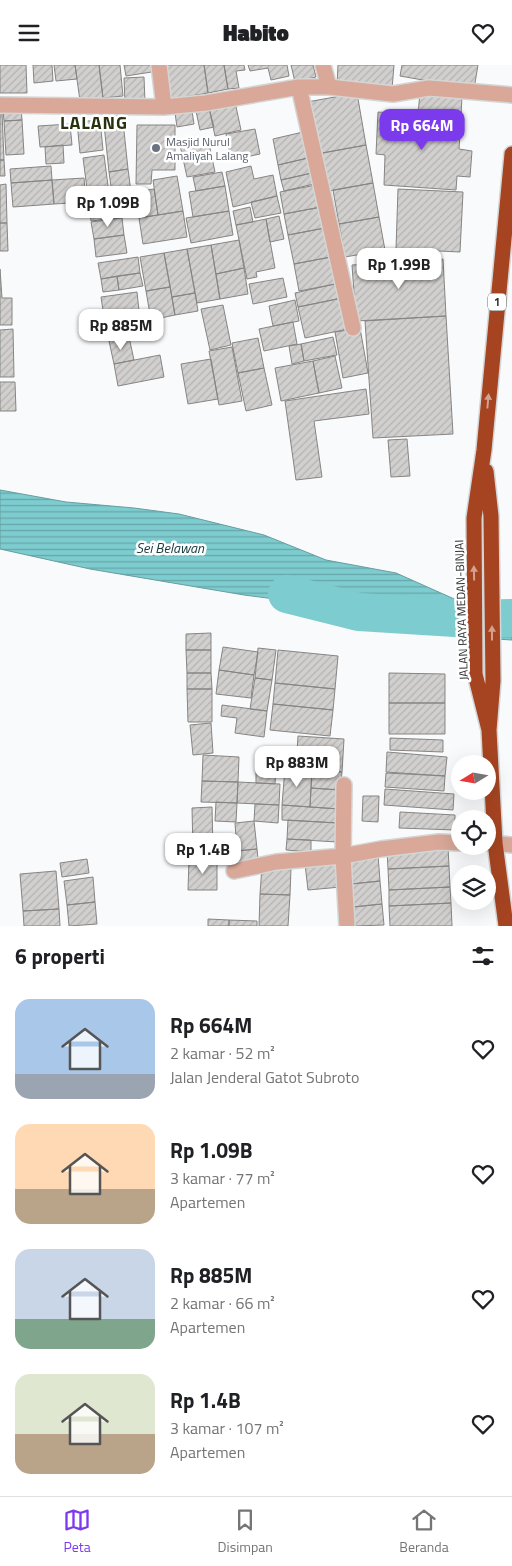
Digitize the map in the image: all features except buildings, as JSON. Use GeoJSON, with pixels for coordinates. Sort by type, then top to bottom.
{"type":"FeatureCollection","features":[{"type":"Feature","properties":{"kind":"highway","name":"1"},"geometry":{"type":"LineString","coordinates":[[484,450],[512,154]]}},
{"type":"Feature","properties":{"kind":"highway","name":"JALAN RAYA MEDAN-BINJAI"},"geometry":{"type":"LineString","coordinates":[[484,450],[474,518],[475,675],[489,731]]}},
{"type":"Feature","properties":{"kind":"highway","name":"JALAN RAYA MEDAN-BINJAI"},"geometry":{"type":"LineString","coordinates":[[484,450],[492,516],[493,681],[489,731],[490,810]]}},
{"type":"Feature","properties":{"kind":"highway","name":"JALAN RAYA MEDAN-BINJAI"},"geometry":{"type":"LineString","coordinates":[[493,855],[506,926]]}},
{"type":"Feature","properties":{"kind":"street"},"geometry":{"type":"LineString","coordinates":[[159,65],[164,107]]}},
{"type":"Feature","properties":{"kind":"street"},"geometry":{"type":"LineString","coordinates":[[323,65],[329,87]]}},
{"type":"Feature","properties":{"kind":"street"},"geometry":{"type":"LineString","coordinates":[[299,87],[352,328]]}},
{"type":"Feature","properties":{"kind":"street"},"geometry":{"type":"LineString","coordinates":[[0,105],[164,107],[206,103],[299,87],[329,87],[393,94],[429,88],[512,95]]}},
{"type":"Feature","properties":{"kind":"street"},"geometry":{"type":"LineString","coordinates":[[344,785],[343,856],[347,926]]}},
{"type":"Feature","properties":{"kind":"street"},"geometry":{"type":"LineString","coordinates":[[234,871],[276,862],[343,856],[439,842],[451,843]]}},
{"type":"Feature","properties":{"kind":"street"},"geometry":{"type":"LineString","coordinates":[[496,843],[512,845]]}},
{"type":"Feature","properties":{"kind":"water","name":"Sei Belawan"},"geometry":{"type":"Polygon","coordinates":[[[0,490],[66,502],[179,514],[264,535],[326,560],[396,573],[461,602],[512,606],[512,640],[462,637],[422,610],[345,608],[244,595],[90,569],[0,549],[0,490]]]}},
{"type":"Feature","properties":{"kind":"waterway","name":"Sei Belawan"},"geometry":{"type":"LineString","coordinates":[[287,594],[359,612],[471,619],[512,618]]}},
{"type":"Feature","properties":{"kind":"place","name":"Masjid Nurul Amaliyah Lalang"},"geometry":{"type":"Point","coordinates":[156,148]}},
{"type":"Feature","properties":{"kind":"district","name":"LALANG"},"geometry":{"type":"Point","coordinates":[94,122]}}]}
